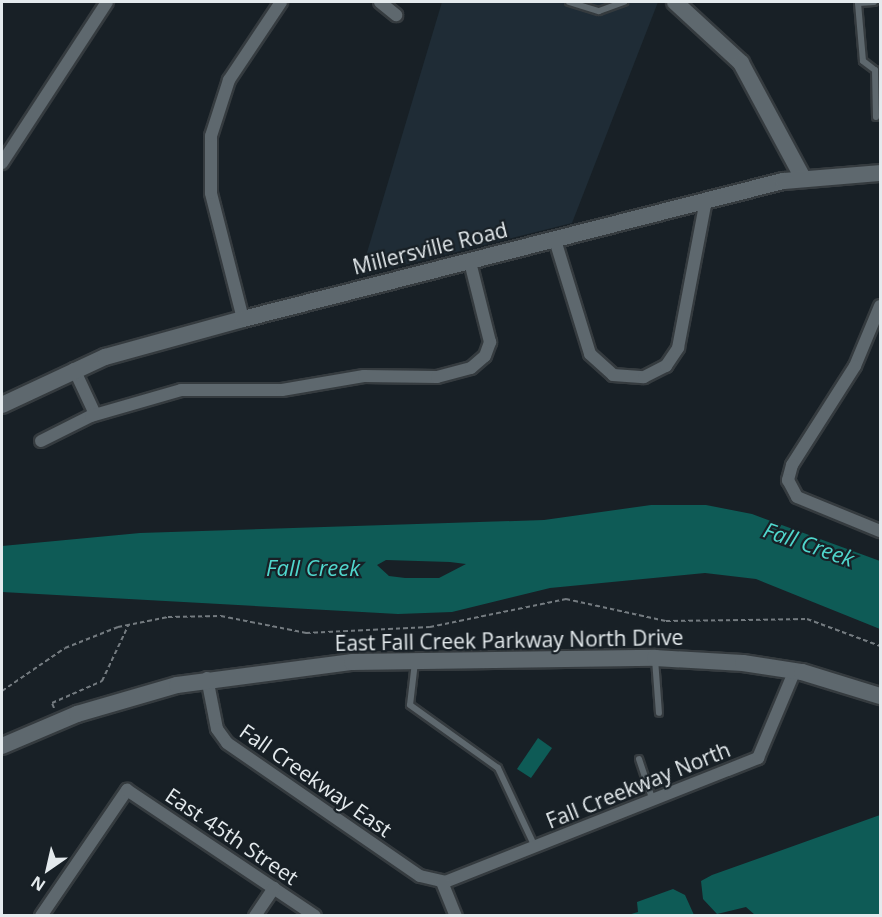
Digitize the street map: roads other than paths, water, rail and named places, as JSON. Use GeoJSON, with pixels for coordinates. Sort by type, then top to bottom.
{"type":"FeatureCollection","features":[{"type":"Feature","properties":{"kind":"street"},"geometry":{"type":"LineString","coordinates":[[2,163],[106,2]]}},
{"type":"Feature","properties":{"kind":"street"},"geometry":{"type":"LineString","coordinates":[[243,319],[211,193],[211,136],[229,80],[281,2]]}},
{"type":"Feature","properties":{"kind":"street"},"geometry":{"type":"LineString","coordinates":[[380,2],[396,15]]}},
{"type":"Feature","properties":{"kind":"street"},"geometry":{"type":"LineString","coordinates":[[675,2],[741,63],[803,178]]}},
{"type":"Feature","properties":{"kind":"street","name":"Millersville Road"},"geometry":{"type":"LineString","coordinates":[[2,405],[74,369],[243,319],[706,200],[803,178],[880,172]]}},
{"type":"Feature","properties":{"kind":"street"},"geometry":{"type":"LineString","coordinates":[[555,240],[590,354],[613,375],[644,377],[662,369],[678,348],[706,200]]}},
{"type":"Feature","properties":{"kind":"street"},"geometry":{"type":"LineString","coordinates":[[41,441],[95,414],[192,388],[282,390],[364,376],[437,377],[471,368],[485,356],[490,342],[470,262]]}},
{"type":"Feature","properties":{"kind":"street"},"geometry":{"type":"LineString","coordinates":[[880,306],[850,375],[790,469],[790,486],[804,501],[880,531]]}},
{"type":"Feature","properties":{"kind":"street"},"geometry":{"type":"LineString","coordinates":[[74,369],[95,414]]}},
{"type":"Feature","properties":{"kind":"street","name":"East Fall Creek Parkway North Drive"},"geometry":{"type":"LineString","coordinates":[[2,746],[118,701],[207,678],[416,659],[655,658],[795,670],[880,696]]}},
{"type":"Feature","properties":{"kind":"street","name":"Fall Creekway North"},"geometry":{"type":"LineString","coordinates":[[442,882],[761,756],[795,670]]}},
{"type":"Feature","properties":{"kind":"street","name":"Fall Creekway East"},"geometry":{"type":"LineString","coordinates":[[207,678],[217,729],[227,743],[420,876],[442,882]]}},
{"type":"Feature","properties":{"kind":"street","name":"East 45th Street"},"geometry":{"type":"LineString","coordinates":[[41,915],[126,790],[315,915]]}},
{"type":"Feature","properties":{"kind":"street"},"geometry":{"type":"LineString","coordinates":[[442,882],[456,915]]}},
{"type":"Feature","properties":{"kind":"street"},"geometry":{"type":"LineString","coordinates":[[255,915],[274,888]]}},
{"type":"Feature","properties":{"kind":"lane"},"geometry":{"type":"LineString","coordinates":[[569,2],[599,11],[624,2]]}},
{"type":"Feature","properties":{"kind":"lane"},"geometry":{"type":"LineString","coordinates":[[874,2],[858,2],[863,61],[875,70],[876,117]]}},
{"type":"Feature","properties":{"kind":"lane"},"geometry":{"type":"LineString","coordinates":[[655,658],[659,713]]}},
{"type":"Feature","properties":{"kind":"lane"},"geometry":{"type":"LineString","coordinates":[[416,659],[410,705],[498,768],[535,847]]}},
{"type":"Feature","properties":{"kind":"lane"},"geometry":{"type":"LineString","coordinates":[[639,759],[652,798]]}},
{"type":"Feature","properties":{"kind":"water","name":"Fall Creek"},"geometry":{"type":"Polygon","coordinates":[[[651,505],[706,505],[752,514],[880,561],[880,629],[756,579],[705,573],[550,588],[452,612],[398,614],[2,592],[2,546],[140,533],[544,520],[651,505]],[[386,560],[377,565],[389,576],[439,578],[466,564],[386,560]]]}},
{"type":"Feature","properties":{"kind":"water"},"geometry":{"type":"Polygon","coordinates":[[[538,738],[552,748],[531,778],[517,769],[538,738]]]}},
{"type":"Feature","properties":{"kind":"water"},"geometry":{"type":"Polygon","coordinates":[[[880,815],[880,915],[755,915],[746,907],[717,914],[703,899],[701,881],[712,875],[880,815]]]}},
{"type":"Feature","properties":{"kind":"water"},"geometry":{"type":"Polygon","coordinates":[[[673,889],[685,895],[694,915],[628,915],[638,912],[637,902],[673,889]]]}}]}
